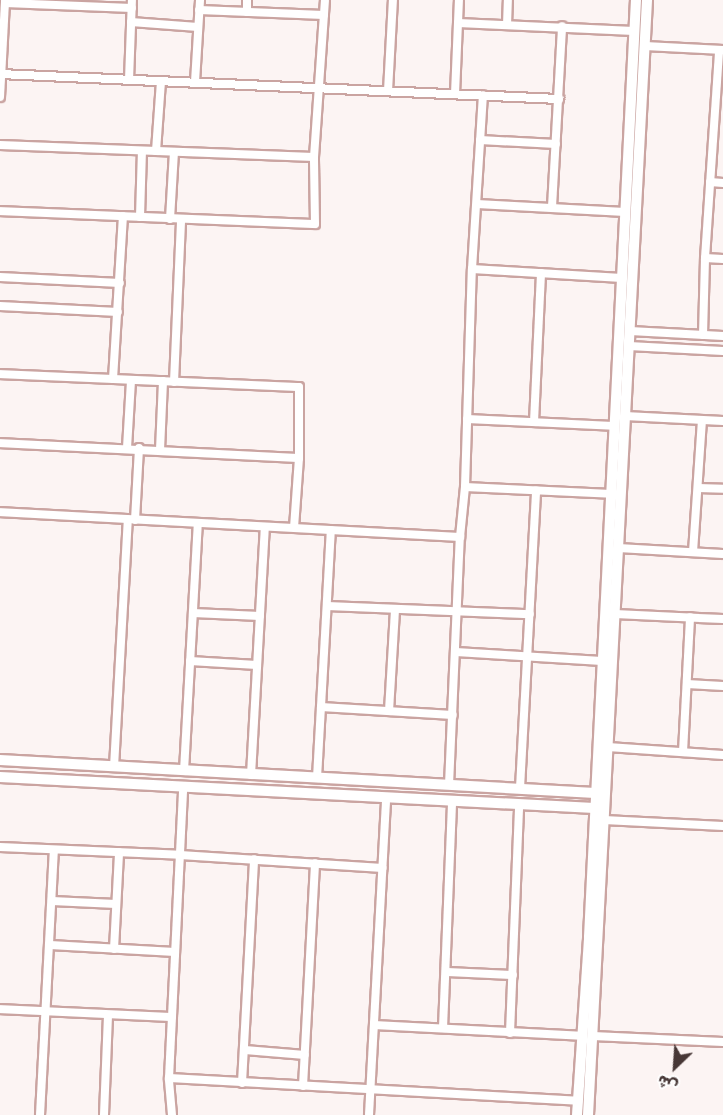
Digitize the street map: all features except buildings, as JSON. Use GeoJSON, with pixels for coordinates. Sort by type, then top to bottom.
{"type":"FeatureCollection","features":[{"type":"Feature","properties":{"kind":"street"},"geometry":{"type":"LineString","coordinates":[[195,82],[200,0]]}},
{"type":"Feature","properties":{"kind":"street"},"geometry":{"type":"LineString","coordinates":[[247,0],[247,12]]}},
{"type":"Feature","properties":{"kind":"street"},"geometry":{"type":"LineString","coordinates":[[0,211],[315,224],[314,157],[325,0]]}},
{"type":"Feature","properties":{"kind":"street"},"geometry":{"type":"LineString","coordinates":[[388,91],[393,0]]}},
{"type":"Feature","properties":{"kind":"street"},"geometry":{"type":"LineString","coordinates":[[455,94],[459,0]]}},
{"type":"Feature","properties":{"kind":"street"},"geometry":{"type":"LineString","coordinates":[[507,25],[508,0]]}},
{"type":"Feature","properties":{"kind":"street"},"geometry":{"type":"LineString","coordinates":[[633,167],[636,0]]}},
{"type":"Feature","properties":{"kind":"street"},"geometry":{"type":"LineString","coordinates":[[612,561],[618,548],[630,331],[632,182],[647,0]]}},
{"type":"Feature","properties":{"kind":"street"},"geometry":{"type":"LineString","coordinates":[[0,97],[5,1],[132,4],[129,80]]}},
{"type":"Feature","properties":{"kind":"street"},"geometry":{"type":"LineString","coordinates":[[199,10],[324,15]]}},
{"type":"Feature","properties":{"kind":"street"},"geometry":{"type":"LineString","coordinates":[[131,22],[198,27]]}},
{"type":"Feature","properties":{"kind":"street"},"geometry":{"type":"LineString","coordinates":[[458,23],[634,31]]}},
{"type":"Feature","properties":{"kind":"street"},"geometry":{"type":"LineString","coordinates":[[552,207],[562,27]]}},
{"type":"Feature","properties":{"kind":"street"},"geometry":{"type":"LineString","coordinates":[[645,46],[721,50],[705,258],[703,335]]}},
{"type":"Feature","properties":{"kind":"street"},"geometry":{"type":"LineString","coordinates":[[1,74],[559,99]]}},
{"type":"Feature","properties":{"kind":"street"},"geometry":{"type":"LineString","coordinates":[[156,151],[161,82]]}},
{"type":"Feature","properties":{"kind":"street"},"geometry":{"type":"LineString","coordinates":[[449,785],[460,537],[465,487],[472,269],[483,95]]}},
{"type":"Feature","properties":{"kind":"street"},"geometry":{"type":"LineString","coordinates":[[480,140],[556,144]]}},
{"type":"Feature","properties":{"kind":"street"},"geometry":{"type":"LineString","coordinates":[[0,145],[314,157]]}},
{"type":"Feature","properties":{"kind":"street"},"geometry":{"type":"LineString","coordinates":[[140,217],[142,151]]}},
{"type":"Feature","properties":{"kind":"street"},"geometry":{"type":"LineString","coordinates":[[170,219],[174,152]]}},
{"type":"Feature","properties":{"kind":"street"},"geometry":{"type":"LineString","coordinates":[[588,1115],[593,1036],[594,808],[602,662],[612,561],[613,426],[625,212],[632,182]]}},
{"type":"Feature","properties":{"kind":"street"},"geometry":{"type":"LineString","coordinates":[[710,182],[723,183]]}},
{"type":"Feature","properties":{"kind":"street"},"geometry":{"type":"LineString","coordinates":[[477,204],[625,212]]}},
{"type":"Feature","properties":{"kind":"street"},"geometry":{"type":"LineString","coordinates":[[113,379],[123,216]]}},
{"type":"Feature","properties":{"kind":"street"},"geometry":{"type":"LineString","coordinates":[[174,382],[181,219]]}},
{"type":"Feature","properties":{"kind":"street"},"geometry":{"type":"LineString","coordinates":[[705,258],[723,259]]}},
{"type":"Feature","properties":{"kind":"street"},"geometry":{"type":"LineString","coordinates":[[472,269],[622,278]]}},
{"type":"Feature","properties":{"kind":"street"},"geometry":{"type":"LineString","coordinates":[[534,422],[541,273]]}},
{"type":"Feature","properties":{"kind":"street"},"geometry":{"type":"LineString","coordinates":[[0,278],[120,284]]}},
{"type":"Feature","properties":{"kind":"street"},"geometry":{"type":"LineString","coordinates":[[0,306],[118,312]]}},
{"type":"Feature","properties":{"kind":"street"},"geometry":{"type":"LineString","coordinates":[[630,331],[723,336]]}},
{"type":"Feature","properties":{"kind":"street"},"geometry":{"type":"LineString","coordinates":[[629,345],[723,351]]}},
{"type":"Feature","properties":{"kind":"street"},"geometry":{"type":"LineString","coordinates":[[0,374],[299,387],[294,527]]}},
{"type":"Feature","properties":{"kind":"street"},"geometry":{"type":"LineString","coordinates":[[127,448],[131,380]]}},
{"type":"Feature","properties":{"kind":"street"},"geometry":{"type":"LineString","coordinates":[[160,450],[163,381]]}},
{"type":"Feature","properties":{"kind":"street"},"geometry":{"type":"LineString","coordinates":[[625,416],[723,422]]}},
{"type":"Feature","properties":{"kind":"street"},"geometry":{"type":"LineString","coordinates":[[467,418],[613,426]]}},
{"type":"Feature","properties":{"kind":"street"},"geometry":{"type":"LineString","coordinates":[[693,552],[702,420]]}},
{"type":"Feature","properties":{"kind":"street"},"geometry":{"type":"LineString","coordinates":[[0,443],[139,448],[298,458]]}},
{"type":"Feature","properties":{"kind":"street"},"geometry":{"type":"LineString","coordinates":[[114,766],[131,519],[139,448]]}},
{"type":"Feature","properties":{"kind":"street"},"geometry":{"type":"LineString","coordinates":[[465,487],[611,494]]}},
{"type":"Feature","properties":{"kind":"street"},"geometry":{"type":"LineString","coordinates":[[698,488],[723,489]]}},
{"type":"Feature","properties":{"kind":"street"},"geometry":{"type":"LineString","coordinates":[[520,789],[536,490]]}},
{"type":"Feature","properties":{"kind":"street"},"geometry":{"type":"LineString","coordinates":[[0,512],[460,537]]}},
{"type":"Feature","properties":{"kind":"street"},"geometry":{"type":"LineString","coordinates":[[184,771],[198,523]]}},
{"type":"Feature","properties":{"kind":"street"},"geometry":{"type":"LineString","coordinates":[[251,774],[265,527]]}},
{"type":"Feature","properties":{"kind":"street"},"geometry":{"type":"LineString","coordinates":[[317,778],[331,530]]}},
{"type":"Feature","properties":{"kind":"street"},"geometry":{"type":"LineString","coordinates":[[618,548],[723,554]]}},
{"type":"Feature","properties":{"kind":"street"},"geometry":{"type":"LineString","coordinates":[[594,922],[604,819],[615,614],[611,578]]}},
{"type":"Feature","properties":{"kind":"street"},"geometry":{"type":"LineString","coordinates":[[327,606],[530,614]]}},
{"type":"Feature","properties":{"kind":"street"},"geometry":{"type":"LineString","coordinates":[[389,711],[395,609]]}},
{"type":"Feature","properties":{"kind":"street"},"geometry":{"type":"LineString","coordinates":[[193,613],[260,616]]}},
{"type":"Feature","properties":{"kind":"street"},"geometry":{"type":"LineString","coordinates":[[615,614],[723,619]]}},
{"type":"Feature","properties":{"kind":"street"},"geometry":{"type":"LineString","coordinates":[[683,752],[690,617]]}},
{"type":"Feature","properties":{"kind":"street"},"geometry":{"type":"LineString","coordinates":[[456,652],[602,662]]}},
{"type":"Feature","properties":{"kind":"street"},"geometry":{"type":"LineString","coordinates":[[190,661],[257,664]]}},
{"type":"Feature","properties":{"kind":"street"},"geometry":{"type":"LineString","coordinates":[[687,684],[723,686]]}},
{"type":"Feature","properties":{"kind":"street"},"geometry":{"type":"LineString","coordinates":[[321,707],[453,715]]}},
{"type":"Feature","properties":{"kind":"street"},"geometry":{"type":"LineString","coordinates":[[608,747],[723,754]]}},
{"type":"Feature","properties":{"kind":"street"},"geometry":{"type":"LineString","coordinates":[[0,760],[595,793]]}},
{"type":"Feature","properties":{"kind":"street"},"geometry":{"type":"LineString","coordinates":[[143,768],[148,777],[146,785]]}},
{"type":"Feature","properties":{"kind":"street"},"geometry":{"type":"LineString","coordinates":[[166,786],[163,779],[168,770]]}},
{"type":"Feature","properties":{"kind":"street"},"geometry":{"type":"LineString","coordinates":[[0,777],[594,808]]}},
{"type":"Feature","properties":{"kind":"street"},"geometry":{"type":"LineString","coordinates":[[172,1115],[169,1078],[183,787]]}},
{"type":"Feature","properties":{"kind":"street"},"geometry":{"type":"LineString","coordinates":[[568,807],[573,799],[570,791]]}},
{"type":"Feature","properties":{"kind":"street"},"geometry":{"type":"LineString","coordinates":[[369,1115],[386,797]]}},
{"type":"Feature","properties":{"kind":"street"},"geometry":{"type":"LineString","coordinates":[[443,1028],[452,801]]}},
{"type":"Feature","properties":{"kind":"street"},"geometry":{"type":"LineString","coordinates":[[510,1033],[519,804]]}},
{"type":"Feature","properties":{"kind":"street"},"geometry":{"type":"LineString","coordinates":[[604,819],[723,826]]}},
{"type":"Feature","properties":{"kind":"street"},"geometry":{"type":"LineString","coordinates":[[0,847],[180,855],[382,868]]}},
{"type":"Feature","properties":{"kind":"street"},"geometry":{"type":"LineString","coordinates":[[40,1115],[54,851]]}},
{"type":"Feature","properties":{"kind":"street"},"geometry":{"type":"LineString","coordinates":[[114,949],[119,852]]}},
{"type":"Feature","properties":{"kind":"street"},"geometry":{"type":"LineString","coordinates":[[242,1083],[254,860]]}},
{"type":"Feature","properties":{"kind":"street"},"geometry":{"type":"LineString","coordinates":[[303,1086],[315,863]]}},
{"type":"Feature","properties":{"kind":"street"},"geometry":{"type":"LineString","coordinates":[[52,901],[116,904]]}},
{"type":"Feature","properties":{"kind":"street"},"geometry":{"type":"LineString","coordinates":[[50,945],[175,952]]}},
{"type":"Feature","properties":{"kind":"street"},"geometry":{"type":"LineString","coordinates":[[577,1115],[581,1036],[593,946]]}},
{"type":"Feature","properties":{"kind":"street"},"geometry":{"type":"LineString","coordinates":[[446,972],[513,975]]}},
{"type":"Feature","properties":{"kind":"street"},"geometry":{"type":"LineString","coordinates":[[0,1009],[108,1016],[172,1017]]}},
{"type":"Feature","properties":{"kind":"street"},"geometry":{"type":"LineString","coordinates":[[104,1115],[108,1016]]}},
{"type":"Feature","properties":{"kind":"street"},"geometry":{"type":"LineString","coordinates":[[374,1025],[581,1036]]}},
{"type":"Feature","properties":{"kind":"street"},"geometry":{"type":"LineString","coordinates":[[593,1036],[723,1042]]}},
{"type":"Feature","properties":{"kind":"street"},"geometry":{"type":"LineString","coordinates":[[245,1050],[305,1055]]}},
{"type":"Feature","properties":{"kind":"street"},"geometry":{"type":"LineString","coordinates":[[169,1078],[578,1101]]}}]}
